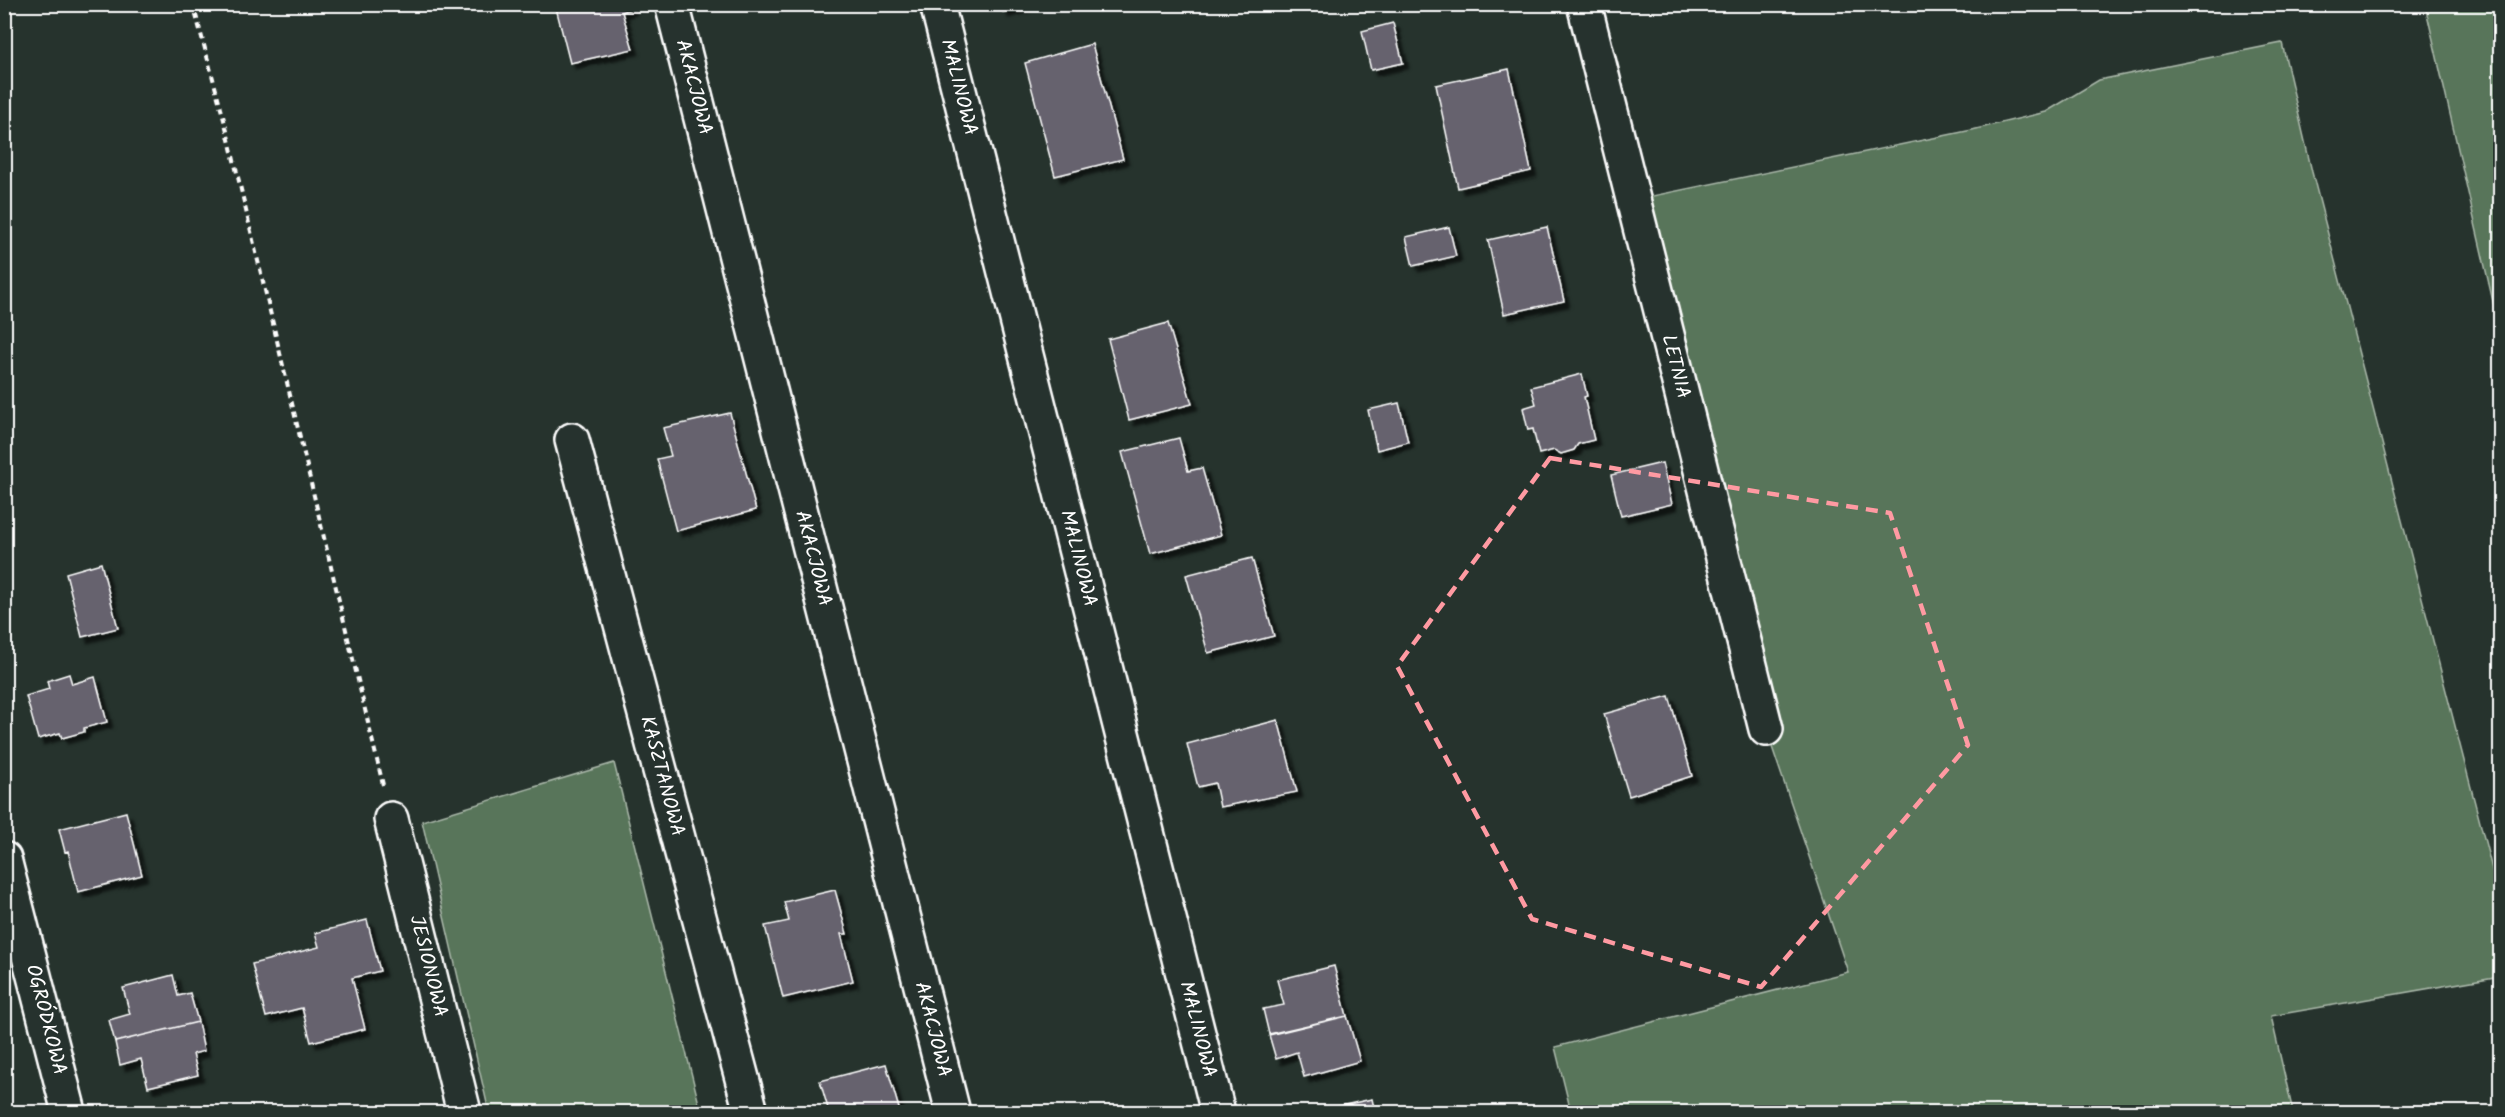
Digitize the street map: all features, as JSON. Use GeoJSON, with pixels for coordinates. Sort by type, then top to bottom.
{"type":"FeatureCollection","features":[{"type":"Feature","properties":{"kind":"street","name":"AKACJOWA"},"geometry":{"type":"LineString","coordinates":[[672,4],[953,1113]]}},
{"type":"Feature","properties":{"kind":"street","name":"MALINOWA"},"geometry":{"type":"LineString","coordinates":[[937,4],[1218,1113]]}},
{"type":"Feature","properties":{"kind":"street","name":"LETNIA"},"geometry":{"type":"LineString","coordinates":[[1584,4],[1766,729]]}},
{"type":"Feature","properties":{"kind":"street","name":"KASZTANOWA"},"geometry":{"type":"LineString","coordinates":[[572,440],[751,1113]]}},
{"type":"Feature","properties":{"kind":"street","name":"JESIONOWA"},"geometry":{"type":"LineString","coordinates":[[391,819],[464,1113]]}},
{"type":"Feature","properties":{"kind":"street","name":"OGRÓDKOWA"},"geometry":{"type":"LineString","coordinates":[[4,860],[69,1113]]}},
{"type":"Feature","properties":{"kind":"path"},"geometry":{"type":"LineString","coordinates":[[194,4],[230,142],[391,819]]}},
{"type":"Feature","properties":{"kind":"highlighted area"},"geometry":{"type":"Polygon","coordinates":[[[1550,458],[1890,513],[1968,745],[1761,987],[1532,919],[1397,666],[1550,458]]]}},
{"type":"Feature","properties":{"kind":"green space"},"geometry":{"type":"Polygon","coordinates":[[[2425,5],[2500,5],[2500,332],[2425,5]]]}},
{"type":"Feature","properties":{"kind":"green space"},"geometry":{"type":"Polygon","coordinates":[[[2282,43],[2312,172],[2500,900],[2500,976],[2271,1016],[2293,1112],[1571,1112],[1555,1047],[1848,972],[1766,729],[1633,200],[1972,130],[2046,112],[2099,80],[2282,43]]]}},
{"type":"Feature","properties":{"kind":"green space"},"geometry":{"type":"Polygon","coordinates":[[[614,763],[701,1112],[489,1112],[422,821],[614,763]]]}},
{"type":"Feature","properties":{"kind":"building"},"geometry":{"type":"Polygon","coordinates":[[[555,4],[630,4],[631,9],[622,12],[633,49],[570,63],[555,4]]]}},
{"type":"Feature","properties":{"kind":"building"},"geometry":{"type":"Polygon","coordinates":[[[1001,4],[1030,4],[1003,12],[1001,4]]]}},
{"type":"Feature","properties":{"kind":"building"},"geometry":{"type":"Polygon","coordinates":[[[1393,23],[1403,63],[1371,70],[1362,31],[1393,23]]]}},
{"type":"Feature","properties":{"kind":"building"},"geometry":{"type":"Polygon","coordinates":[[[1092,44],[1123,159],[1055,176],[1025,63],[1092,44]]]}},
{"type":"Feature","properties":{"kind":"building"},"geometry":{"type":"Polygon","coordinates":[[[1509,69],[1531,171],[1458,188],[1436,85],[1509,69]]]}},
{"type":"Feature","properties":{"kind":"building"},"geometry":{"type":"Polygon","coordinates":[[[1449,227],[1456,256],[1413,266],[1406,237],[1449,227]]]}},
{"type":"Feature","properties":{"kind":"building"},"geometry":{"type":"Polygon","coordinates":[[[1547,227],[1564,301],[1504,314],[1488,240],[1547,227]]]}},
{"type":"Feature","properties":{"kind":"building"},"geometry":{"type":"Polygon","coordinates":[[[1168,323],[1192,404],[1129,420],[1108,339],[1168,323]]]}},
{"type":"Feature","properties":{"kind":"building"},"geometry":{"type":"Polygon","coordinates":[[[1582,374],[1587,396],[1584,397],[1594,440],[1578,444],[1574,450],[1561,454],[1554,450],[1539,454],[1533,429],[1528,430],[1523,408],[1536,404],[1531,387],[1582,374]]]}},
{"type":"Feature","properties":{"kind":"building"},"geometry":{"type":"Polygon","coordinates":[[[1399,403],[1408,442],[1377,450],[1368,410],[1399,403]]]}},
{"type":"Feature","properties":{"kind":"building"},"geometry":{"type":"Polygon","coordinates":[[[730,413],[756,510],[676,531],[657,459],[671,456],[663,428],[730,413]]]}},
{"type":"Feature","properties":{"kind":"building"},"geometry":{"type":"Polygon","coordinates":[[[1179,438],[1188,471],[1202,468],[1221,535],[1150,554],[1122,452],[1179,438]]]}},
{"type":"Feature","properties":{"kind":"building"},"geometry":{"type":"Polygon","coordinates":[[[1662,463],[1672,504],[1621,516],[1611,475],[1662,463]]]}},
{"type":"Feature","properties":{"kind":"building"},"geometry":{"type":"Polygon","coordinates":[[[1252,558],[1274,636],[1208,653],[1186,575],[1252,558]]]}},
{"type":"Feature","properties":{"kind":"building"},"geometry":{"type":"Polygon","coordinates":[[[101,563],[118,628],[82,637],[66,573],[101,563]]]}},
{"type":"Feature","properties":{"kind":"building"},"geometry":{"type":"Polygon","coordinates":[[[69,674],[72,684],[95,677],[107,722],[84,728],[84,732],[62,738],[60,733],[38,739],[26,696],[49,689],[47,681],[69,674]]]}},
{"type":"Feature","properties":{"kind":"building"},"geometry":{"type":"Polygon","coordinates":[[[1669,696],[1692,776],[1629,796],[1604,714],[1669,696]]]}},
{"type":"Feature","properties":{"kind":"building"},"geometry":{"type":"Polygon","coordinates":[[[1278,720],[1297,792],[1220,807],[1215,783],[1198,787],[1187,744],[1278,720]]]}},
{"type":"Feature","properties":{"kind":"building"},"geometry":{"type":"Polygon","coordinates":[[[126,812],[142,875],[78,892],[68,851],[65,852],[59,829],[126,812]]]}},
{"type":"Feature","properties":{"kind":"building"},"geometry":{"type":"Polygon","coordinates":[[[835,890],[847,934],[841,934],[853,981],[783,998],[765,926],[789,921],[784,902],[835,890]]]}},
{"type":"Feature","properties":{"kind":"building"},"geometry":{"type":"Polygon","coordinates":[[[367,920],[380,971],[352,978],[365,1029],[311,1042],[302,1008],[266,1017],[252,964],[319,947],[315,933],[367,920]]]}},
{"type":"Feature","properties":{"kind":"building"},"geometry":{"type":"Polygon","coordinates":[[[1334,966],[1347,1016],[1269,1034],[1263,1009],[1284,1005],[1277,980],[1334,966]]]}},
{"type":"Feature","properties":{"kind":"building"},"geometry":{"type":"Polygon","coordinates":[[[173,975],[178,996],[190,993],[198,1022],[115,1042],[109,1020],[130,1014],[123,988],[173,975]]]}},
{"type":"Feature","properties":{"kind":"building"},"geometry":{"type":"Polygon","coordinates":[[[1347,1016],[1360,1061],[1304,1077],[1297,1052],[1276,1059],[1269,1035],[1347,1016]]]}},
{"type":"Feature","properties":{"kind":"building"},"geometry":{"type":"Polygon","coordinates":[[[198,1022],[204,1051],[193,1054],[198,1075],[148,1087],[141,1059],[120,1065],[115,1042],[198,1022]]]}},
{"type":"Feature","properties":{"kind":"building"},"geometry":{"type":"Polygon","coordinates":[[[886,1064],[900,1112],[829,1112],[820,1081],[886,1064]]]}},
{"type":"Feature","properties":{"kind":"building"},"geometry":{"type":"Polygon","coordinates":[[[1372,1099],[1375,1112],[1313,1112],[1372,1099]]]}}]}
